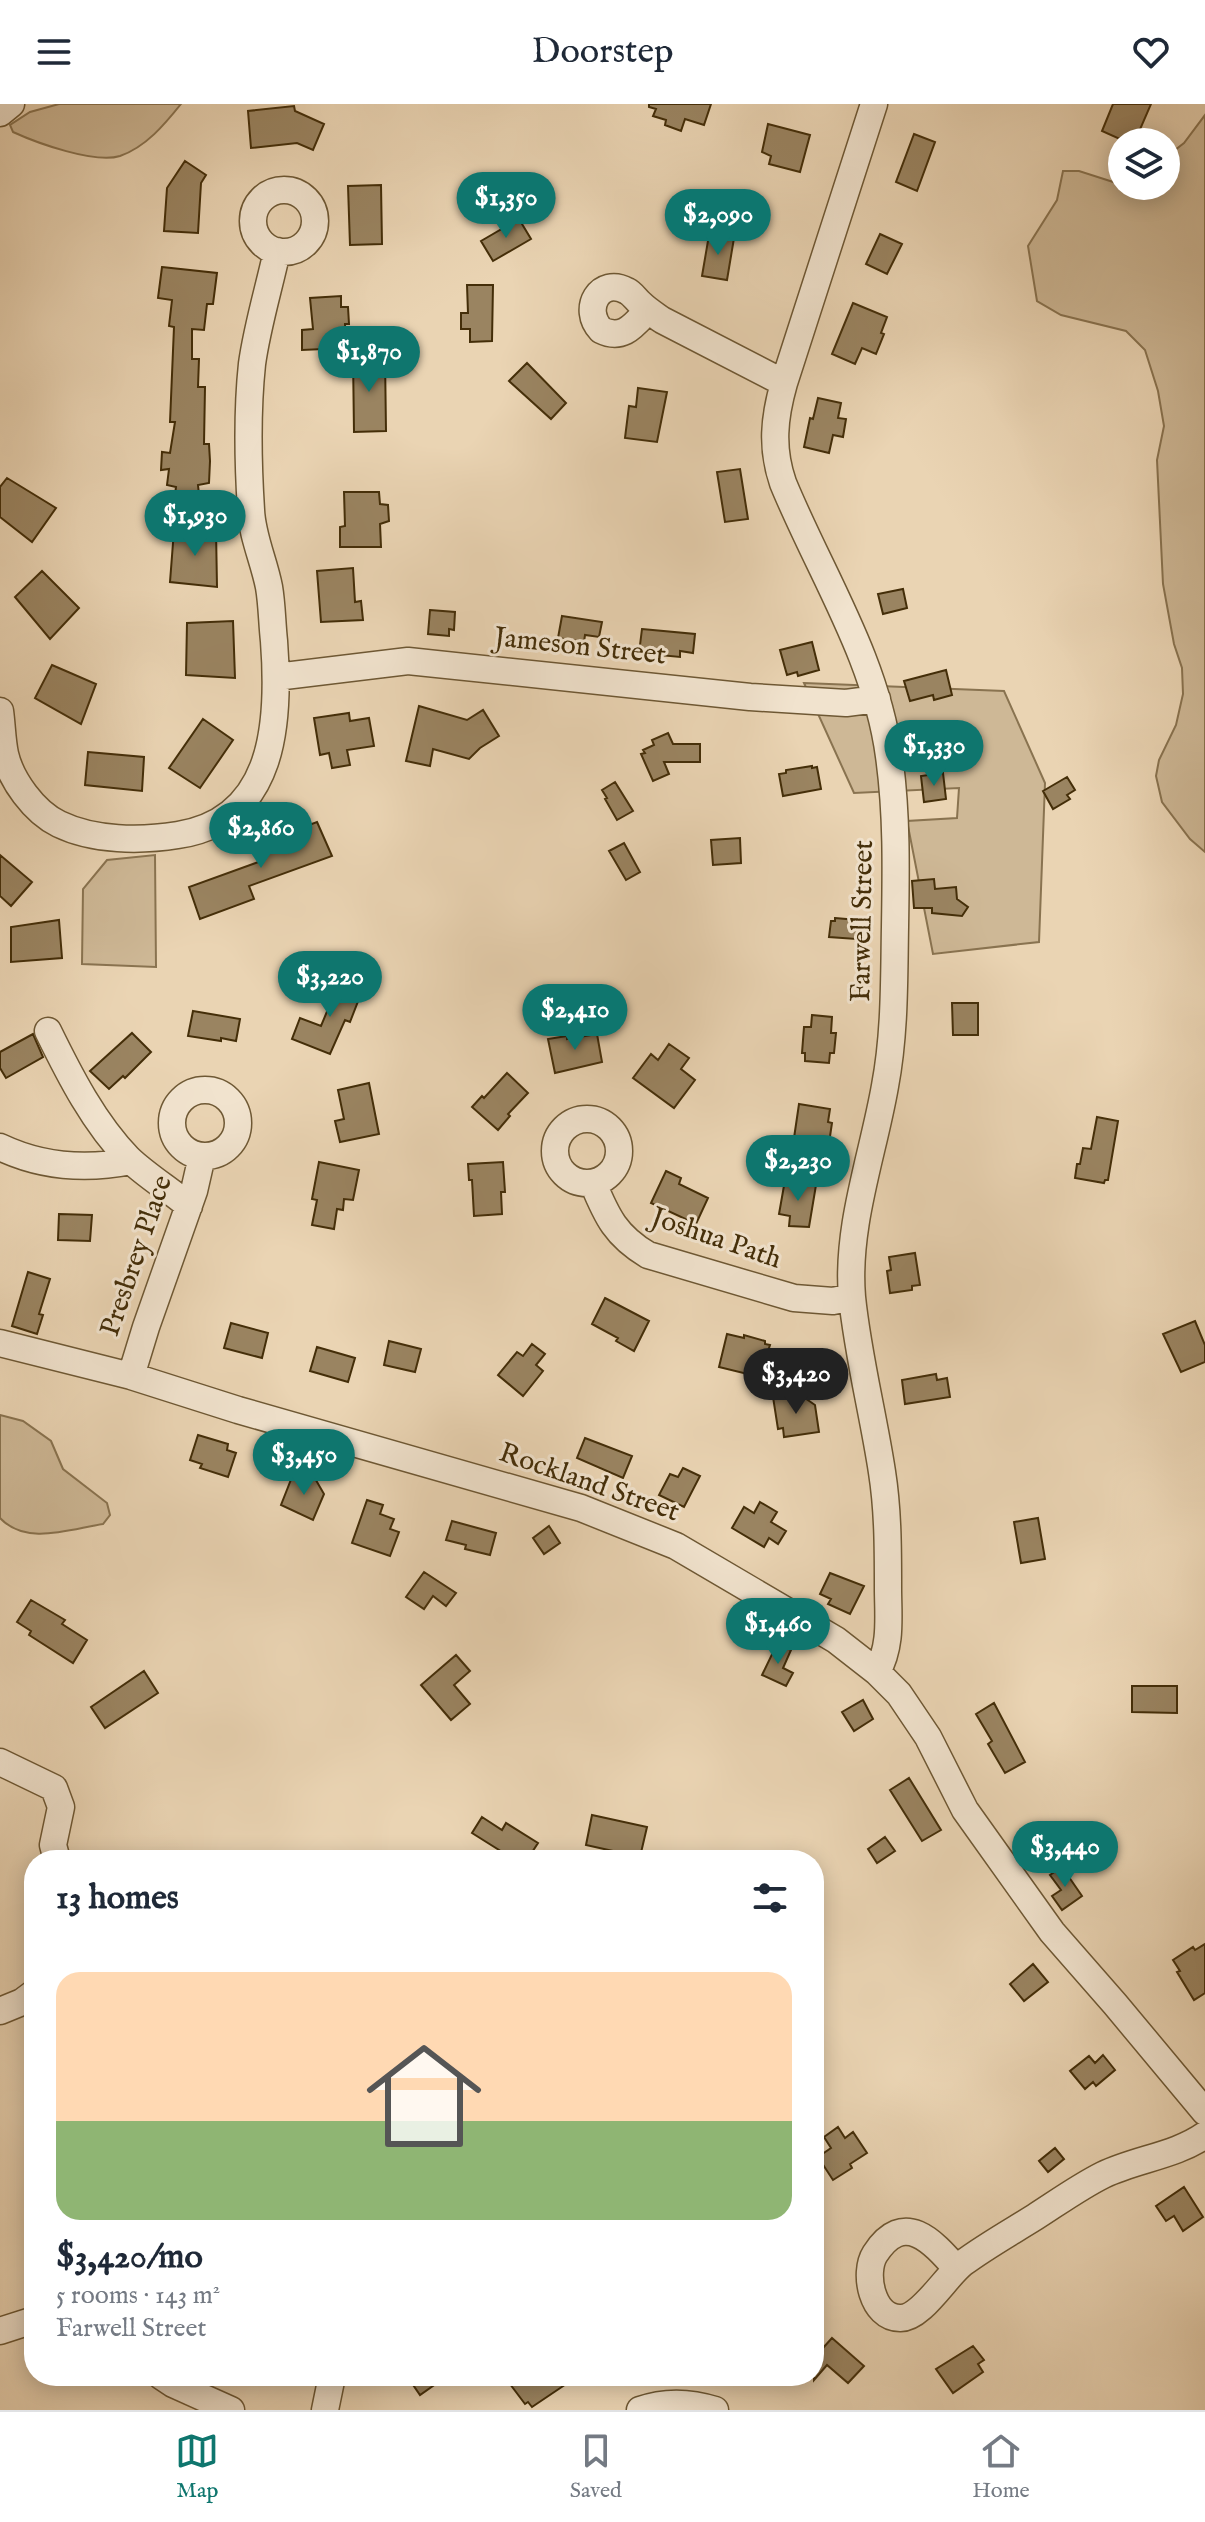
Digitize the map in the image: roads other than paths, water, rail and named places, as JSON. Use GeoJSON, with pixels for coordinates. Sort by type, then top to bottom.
{"type":"FeatureCollection","features":[{"type":"Feature","properties":{"kind":"street","name":"Farwell Street"},"geometry":{"type":"LineString","coordinates":[[874,104],[784,383],[774,424],[777,464],[791,502],[853,635],[877,699],[889,753],[896,820],[893,1029],[852,1253],[852,1297],[882,1472],[886,1515],[889,1637],[884,1660],[877,1672]]}},
{"type":"Feature","properties":{"kind":"street"},"geometry":{"type":"LineString","coordinates":[[0,711],[5,755],[16,781],[35,805],[57,824],[89,834],[123,838],[198,832],[225,818],[252,793],[271,743],[276,677],[269,588],[251,513],[252,363],[277,251]]}},
{"type":"Feature","properties":{"kind":"street"},"geometry":{"type":"LineString","coordinates":[[648,310],[624,333],[609,334],[601,330],[592,315],[592,305],[602,291],[618,287],[633,295],[648,310],[784,383]]}},
{"type":"Feature","properties":{"kind":"street","name":"Jameson Street"},"geometry":{"type":"LineString","coordinates":[[276,677],[408,661],[750,697],[846,703],[877,699]]}},
{"type":"Feature","properties":{"kind":"street"},"geometry":{"type":"LineString","coordinates":[[48,1031],[98,1120],[131,1161],[189,1206]]}},
{"type":"Feature","properties":{"kind":"street"},"geometry":{"type":"LineString","coordinates":[[0,1147],[23,1158],[69,1166],[109,1166],[131,1161]]}},
{"type":"Feature","properties":{"kind":"street","name":"Presbrey Place"},"geometry":{"type":"LineString","coordinates":[[131,1376],[189,1206],[202,1156]]}},
{"type":"Feature","properties":{"kind":"street","name":"Joshua Path"},"geometry":{"type":"LineString","coordinates":[[593,1183],[615,1229],[631,1245],[648,1255],[794,1298],[833,1301],[852,1297]]}},
{"type":"Feature","properties":{"kind":"street","name":"Rockland Street"},"geometry":{"type":"LineString","coordinates":[[0,1343],[131,1376],[238,1410],[541,1495],[676,1546],[836,1640],[877,1672],[914,1714],[965,1810],[1052,1932],[1205,2112]]}},
{"type":"Feature","properties":{"kind":"street"},"geometry":{"type":"LineString","coordinates":[[0,1762],[54,1788],[61,1807],[54,1850]]}},
{"type":"Feature","properties":{"kind":"street"},"geometry":{"type":"LineString","coordinates":[[0,2011],[24,2000]]}},
{"type":"Feature","properties":{"kind":"street"},"geometry":{"type":"LineString","coordinates":[[956,2268],[1104,2175],[1145,2158],[1171,2152],[1205,2135]]}},
{"type":"Feature","properties":{"kind":"street"},"geometry":{"type":"LineString","coordinates":[[0,2331],[24,2323]]}},
{"type":"Feature","properties":{"kind":"street"},"geometry":{"type":"LineString","coordinates":[[177,2386],[231,2410]]}},
{"type":"Feature","properties":{"kind":"street"},"geometry":{"type":"LineString","coordinates":[[325,2410],[330,2386]]}},
{"type":"Feature","properties":{"kind":"street"},"geometry":{"type":"LineString","coordinates":[[640,2410],[679,2403],[715,2410]]}}]}
